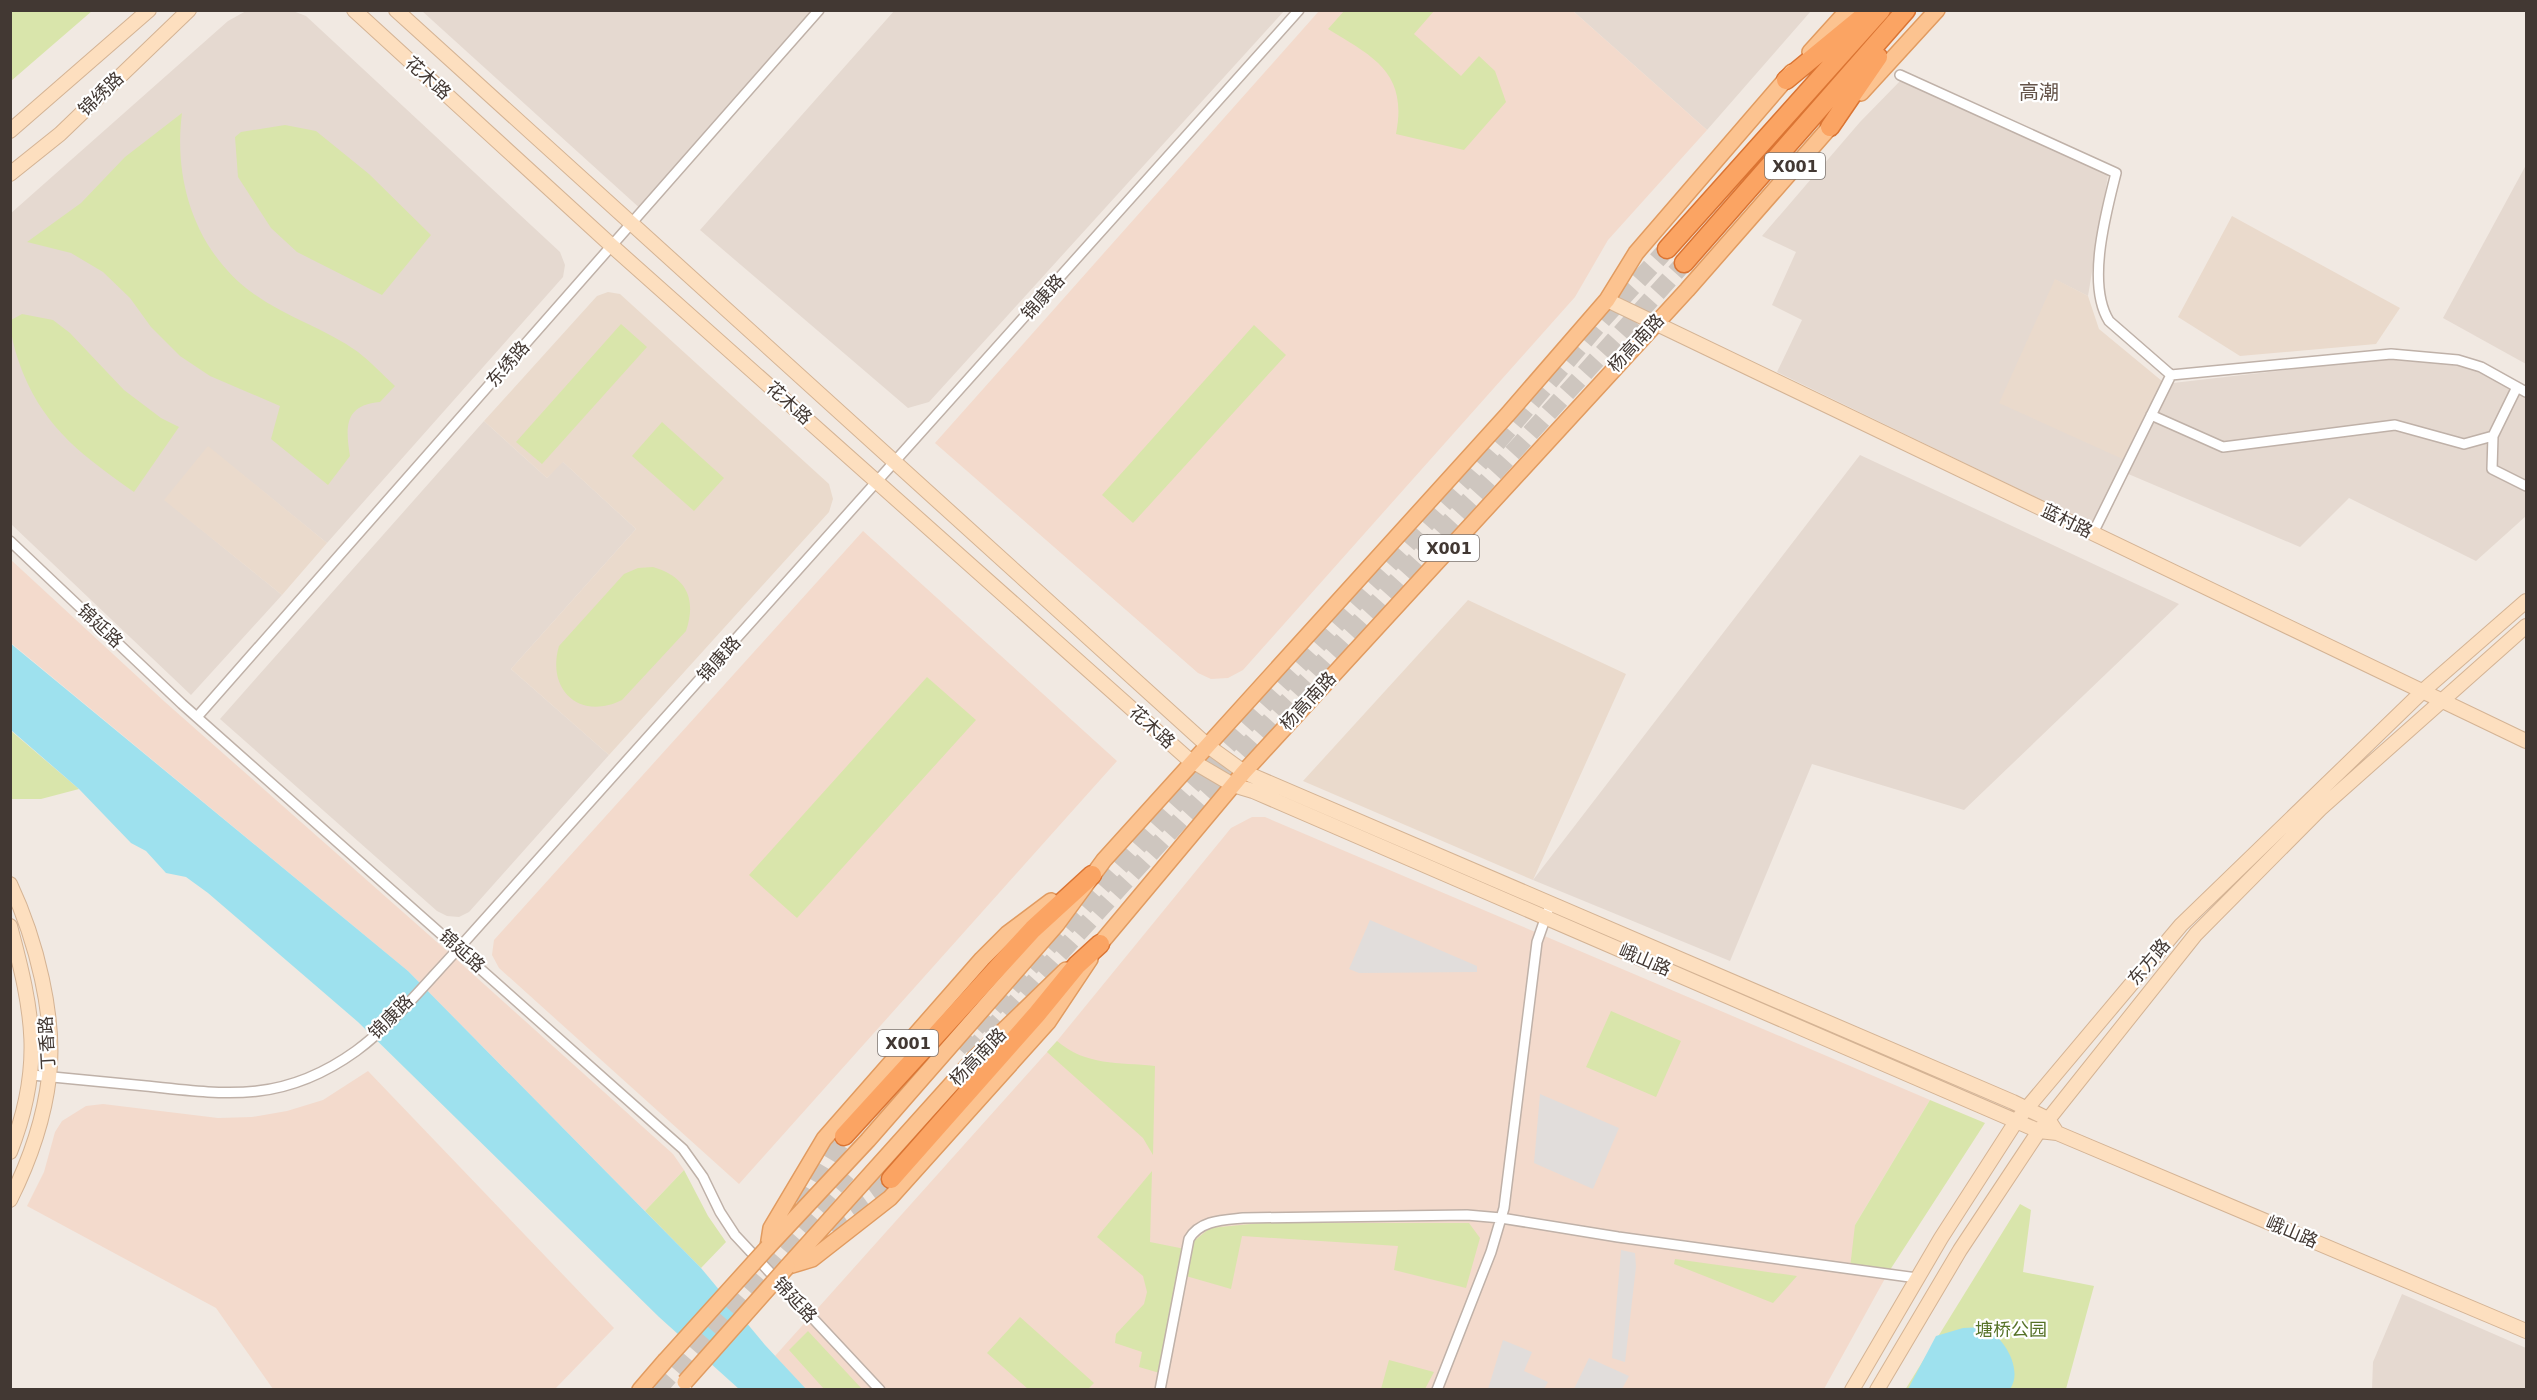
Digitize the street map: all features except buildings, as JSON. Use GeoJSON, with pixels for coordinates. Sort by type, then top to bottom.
{"type":"FeatureCollection","features":[{"type":"Feature","properties":{"kind":"highway"},"geometry":{"type":"LineString","coordinates":[[1786,80],[1871,10]]}},
{"type":"Feature","properties":{"kind":"highway","name":"X001"},"geometry":{"type":"LineString","coordinates":[[1667,249],[1881,10]]}},
{"type":"Feature","properties":{"kind":"highway"},"geometry":{"type":"LineString","coordinates":[[1830,127],[1908,10]]}},
{"type":"Feature","properties":{"kind":"highway","name":"X001"},"geometry":{"type":"LineString","coordinates":[[1684,263],[1908,10]]}},
{"type":"Feature","properties":{"kind":"highway"},"geometry":{"type":"LineString","coordinates":[[844,1137],[1033,929],[1092,875]]}},
{"type":"Feature","properties":{"kind":"highway"},"geometry":{"type":"LineString","coordinates":[[891,1179],[1037,1014],[1077,965],[1100,944]]}},
{"type":"Feature","properties":{"kind":"main road","name":"锦绣路"},"geometry":{"type":"LineString","coordinates":[[10,131],[149,10]]}},
{"type":"Feature","properties":{"kind":"main road","name":"锦绣路"},"geometry":{"type":"LineString","coordinates":[[10,174],[60,134],[189,10]]}},
{"type":"Feature","properties":{"kind":"main road","name":"花木路"},"geometry":{"type":"LineString","coordinates":[[354,10],[612,246],[1194,762],[1233,785]]}},
{"type":"Feature","properties":{"kind":"main road","name":"花木路"},"geometry":{"type":"LineString","coordinates":[[396,10],[895,464],[1209,746],[1244,772]]}},
{"type":"Feature","properties":{"kind":"main road","name":"杨高南路"},"geometry":{"type":"LineString","coordinates":[[640,1389],[868,1140],[1058,924],[1092,875],[1508,414],[1607,300],[1636,253],[1848,10]]}},
{"type":"Feature","properties":{"kind":"main road","name":"杨高南路"},"geometry":{"type":"LineString","coordinates":[[682,1386],[974,1059],[1054,980],[1100,944],[1244,772],[1654,323],[1687,290],[1830,127],[1937,10]]}},
{"type":"Feature","properties":{"kind":"main road","name":"蓝村路"},"geometry":{"type":"LineString","coordinates":[[1607,300],[2424,690],[2526,741]]}},
{"type":"Feature","properties":{"kind":"main road","name":"东方路"},"geometry":{"type":"LineString","coordinates":[[1852,1389],[1917,1278],[2021,1114],[2181,925],[2424,690],[2526,601]]}},
{"type":"Feature","properties":{"kind":"main road","name":"东方路"},"geometry":{"type":"LineString","coordinates":[[1877,1389],[1960,1250],[2044,1125],[2196,934],[2320,809],[2526,626]]}},
{"type":"Feature","properties":{"kind":"main road","name":"峨山路"},"geometry":{"type":"LineString","coordinates":[[1244,772],[1547,911]]}},
{"type":"Feature","properties":{"kind":"main road","name":"峨山路"},"geometry":{"type":"LineString","coordinates":[[1233,785],[1253,791],[1547,911],[2021,1114],[2057,1133],[2526,1331]]}},
{"type":"Feature","properties":{"kind":"main road","name":"X001"},"geometry":{"type":"LineString","coordinates":[[768,1247],[771,1228],[824,1139],[982,959],[1007,934],[1056,897],[1092,875]]}},
{"type":"Feature","properties":{"kind":"main road","name":"丁香路"},"geometry":{"type":"LineString","coordinates":[[10,884],[23,912],[37,960],[49,1041],[49,1076],[36,1135],[25,1170],[10,1200]]}},
{"type":"Feature","properties":{"kind":"main road","name":"丁香路"},"geometry":{"type":"LineString","coordinates":[[10,926],[30,1010],[32,1075],[21,1125],[10,1152]]}},
{"type":"Feature","properties":{"kind":"main road","name":"X001"},"geometry":{"type":"LineString","coordinates":[[787,1267],[812,1259],[890,1198],[1048,1022],[1100,944]]}},
{"type":"Feature","properties":{"kind":"street","name":"东绣路"},"geometry":{"type":"LineString","coordinates":[[197,717],[819,10]]}},
{"type":"Feature","properties":{"kind":"street","name":"锦康路"},"geometry":{"type":"LineString","coordinates":[[32,1075],[237,1094],[268,1091],[297,1083],[328,1069],[377,1034],[459,948],[895,464],[1299,10]]}},
{"type":"Feature","properties":{"kind":"street"},"geometry":{"type":"LineString","coordinates":[[1900,75],[2116,173],[2102,231],[2098,294],[2103,312],[2109,321],[2171,375],[2391,354],[2458,360],[2481,366],[2522,389],[2493,436],[2492,469],[2526,486]]}},
{"type":"Feature","properties":{"kind":"street"},"geometry":{"type":"LineString","coordinates":[[2093,533],[2171,375]]}},
{"type":"Feature","properties":{"kind":"street"},"geometry":{"type":"LineString","coordinates":[[2151,415],[2223,447],[2395,425],[2464,444],[2493,436]]}},
{"type":"Feature","properties":{"kind":"street","name":"锦延路"},"geometry":{"type":"LineString","coordinates":[[10,542],[197,717],[683,1149],[703,1177],[720,1212],[735,1235],[880,1389]]}},
{"type":"Feature","properties":{"kind":"street"},"geometry":{"type":"LineString","coordinates":[[1437,1389],[1491,1252],[1501,1218],[1538,942],[1547,911]]}},
{"type":"Feature","properties":{"kind":"street"},"geometry":{"type":"LineString","coordinates":[[1160,1389],[1185,1249],[1193,1232],[1199,1227],[1222,1220],[1467,1215],[1917,1278]]}},
{"type":"Feature","properties":{"kind":"shaded area"},"geometry":{"type":"Polygon","coordinates":[[[246,11],[293,11],[306,16],[560,252],[565,265],[563,277],[327,543],[208,447],[165,500],[282,595],[191,695],[11,524],[10,214],[228,21],[246,11]]]}},
{"type":"Feature","properties":{"kind":"shaded area"},"geometry":{"type":"Polygon","coordinates":[[[422,11],[818,11],[643,211],[422,11]]]}},
{"type":"Feature","properties":{"kind":"shaded area"},"geometry":{"type":"Polygon","coordinates":[[[894,11],[1284,11],[929,402],[908,408],[700,230],[894,11]]]}},
{"type":"Feature","properties":{"kind":"shaded area"},"geometry":{"type":"Polygon","coordinates":[[[1319,11],[1573,11],[1707,130],[1608,240],[1575,297],[1243,670],[1228,678],[1211,679],[1198,673],[935,443],[1319,11]]]}},
{"type":"Feature","properties":{"kind":"shaded area"},"geometry":{"type":"Polygon","coordinates":[[[1573,11],[1811,11],[1707,130],[1573,11]]]}},
{"type":"Feature","properties":{"kind":"shaded area"},"geometry":{"type":"Polygon","coordinates":[[[1902,79],[2108,175],[2088,296],[2056,280],[2127,461],[2091,524],[1777,372],[1802,320],[1772,305],[1796,252],[1762,236],[1860,122],[1902,79]]]}},
{"type":"Feature","properties":{"kind":"shaded area"},"geometry":{"type":"Polygon","coordinates":[[[2526,165],[2526,364],[2443,318],[2526,165]]]}},
{"type":"Feature","properties":{"kind":"shaded area"},"geometry":{"type":"Polygon","coordinates":[[[2232,216],[2400,308],[2376,344],[2240,356],[2178,317],[2232,216]]]}},
{"type":"Feature","properties":{"kind":"shaded area"},"geometry":{"type":"Polygon","coordinates":[[[2055,279],[2088,296],[2099,329],[2168,386],[2127,461],[1999,403],[2055,279]]]}},
{"type":"Feature","properties":{"kind":"shaded area"},"geometry":{"type":"Polygon","coordinates":[[[608,292],[620,294],[829,484],[833,499],[829,512],[609,755],[511,669],[636,529],[563,462],[547,478],[484,421],[597,296],[608,292]]]}},
{"type":"Feature","properties":{"kind":"shaded area"},"geometry":{"type":"Polygon","coordinates":[[[2397,357],[2480,369],[2526,395],[2526,516],[2476,561],[2349,498],[2300,547],[2126,473],[2173,383],[2397,357]]]}},
{"type":"Feature","properties":{"kind":"shaded area"},"geometry":{"type":"Polygon","coordinates":[[[484,421],[547,478],[562,461],[636,529],[511,669],[609,755],[469,912],[459,917],[447,916],[437,911],[220,719],[484,421]]]}},
{"type":"Feature","properties":{"kind":"shaded area"},"geometry":{"type":"Polygon","coordinates":[[[208,446],[327,543],[282,595],[164,500],[208,446]]]}},
{"type":"Feature","properties":{"kind":"shaded area"},"geometry":{"type":"Polygon","coordinates":[[[1860,455],[2179,604],[1964,810],[1812,764],[1730,961],[1533,880],[1860,455]]]}},
{"type":"Feature","properties":{"kind":"shaded area"},"geometry":{"type":"Polygon","coordinates":[[[863,531],[1117,761],[739,1184],[499,968],[492,955],[494,940],[863,531]]]}},
{"type":"Feature","properties":{"kind":"shaded area"},"geometry":{"type":"Polygon","coordinates":[[[10,559],[165,702],[673,1154],[684,1170],[645,1211],[408,971],[11,643],[10,559]]]}},
{"type":"Feature","properties":{"kind":"shaded area"},"geometry":{"type":"Polygon","coordinates":[[[1468,600],[1626,674],[1533,880],[1303,781],[1468,600]]]}},
{"type":"Feature","properties":{"kind":"shaded area"},"geometry":{"type":"Polygon","coordinates":[[[1252,817],[1265,817],[1930,1100],[1855,1225],[1888,1273],[1824,1389],[806,1390],[775,1356],[1057,1041],[1231,828],[1252,817]]]}},
{"type":"Feature","properties":{"kind":"shaded area"},"geometry":{"type":"Polygon","coordinates":[[[1370,920],[1477,966],[1477,972],[1359,973],[1349,969],[1370,920]]]}},
{"type":"Feature","properties":{"kind":"shaded area"},"geometry":{"type":"Polygon","coordinates":[[[368,1071],[614,1328],[555,1389],[273,1389],[216,1308],[27,1206],[44,1172],[55,1132],[62,1121],[86,1106],[103,1104],[218,1118],[252,1117],[287,1111],[323,1100],[368,1071]]]}},
{"type":"Feature","properties":{"kind":"shaded area"},"geometry":{"type":"Polygon","coordinates":[[[1540,1094],[1619,1128],[1593,1189],[1534,1163],[1540,1094]]]}},
{"type":"Feature","properties":{"kind":"shaded area"},"geometry":{"type":"Polygon","coordinates":[[[1621,1250],[1635,1253],[1636,1267],[1625,1362],[1612,1358],[1621,1250]]]}},
{"type":"Feature","properties":{"kind":"shaded area"},"geometry":{"type":"Polygon","coordinates":[[[2402,1294],[2526,1348],[2526,1389],[2372,1389],[2373,1362],[2402,1294]]]}},
{"type":"Feature","properties":{"kind":"shaded area"},"geometry":{"type":"Polygon","coordinates":[[[1503,1340],[1532,1352],[1524,1371],[1548,1382],[1544,1389],[1488,1389],[1503,1340]]]}},
{"type":"Feature","properties":{"kind":"shaded area"},"geometry":{"type":"Polygon","coordinates":[[[1589,1358],[1629,1376],[1622,1389],[1574,1389],[1589,1358]]]}},
{"type":"Feature","properties":{"kind":"green space"},"geometry":{"type":"Polygon","coordinates":[[[11,10],[92,10],[92,11],[11,81],[11,10]]]}},
{"type":"Feature","properties":{"kind":"green space"},"geometry":{"type":"Polygon","coordinates":[[[1344,11],[1434,11],[1414,34],[1461,76],[1479,56],[1495,71],[1506,102],[1464,150],[1396,134],[1397,96],[1392,81],[1373,58],[1328,29],[1344,11]]]}},
{"type":"Feature","properties":{"kind":"green space"},"geometry":{"type":"Polygon","coordinates":[[[182,113],[181,164],[186,189],[203,237],[217,258],[254,294],[279,310],[346,344],[363,356],[395,386],[380,402],[360,407],[354,412],[348,427],[350,456],[328,485],[271,439],[280,406],[210,376],[180,356],[151,327],[130,298],[103,272],[71,253],[27,242],[81,203],[125,157],[182,113]]]}},
{"type":"Feature","properties":{"kind":"green space"},"geometry":{"type":"Polygon","coordinates":[[[285,125],[316,131],[369,174],[431,235],[382,295],[297,252],[271,228],[238,177],[235,137],[241,132],[285,125]]]}},
{"type":"Feature","properties":{"kind":"green space"},"geometry":{"type":"Polygon","coordinates":[[[22,314],[53,320],[70,333],[124,390],[161,418],[179,427],[134,492],[69,441],[43,411],[32,393],[16,354],[11,320],[22,314]]]}},
{"type":"Feature","properties":{"kind":"green space"},"geometry":{"type":"Polygon","coordinates":[[[621,324],[647,347],[542,464],[516,442],[621,324]]]}},
{"type":"Feature","properties":{"kind":"green space"},"geometry":{"type":"Polygon","coordinates":[[[1254,325],[1286,355],[1133,523],[1102,495],[1254,325]]]}},
{"type":"Feature","properties":{"kind":"green space"},"geometry":{"type":"Polygon","coordinates":[[[662,422],[724,478],[694,511],[632,456],[662,422]]]}},
{"type":"Feature","properties":{"kind":"green space"},"geometry":{"type":"Polygon","coordinates":[[[653,567],[674,577],[686,590],[690,608],[686,631],[622,700],[607,706],[593,707],[580,704],[562,688],[557,676],[556,662],[559,646],[624,574],[638,568],[653,567]]]}},
{"type":"Feature","properties":{"kind":"green space"},"geometry":{"type":"Polygon","coordinates":[[[927,677],[976,720],[797,918],[749,875],[927,677]]]}},
{"type":"Feature","properties":{"kind":"green space"},"geometry":{"type":"Polygon","coordinates":[[[10,730],[79,789],[41,799],[11,799],[10,730]]]}},
{"type":"Feature","properties":{"kind":"green space"},"geometry":{"type":"Polygon","coordinates":[[[1611,1011],[1681,1041],[1656,1097],[1586,1067],[1611,1011]]]}},
{"type":"Feature","properties":{"kind":"green space"},"geometry":{"type":"Polygon","coordinates":[[[1057,1041],[1079,1055],[1091,1059],[1155,1066],[1153,1155],[1143,1138],[1047,1052],[1057,1041]]]}},
{"type":"Feature","properties":{"kind":"green space"},"geometry":{"type":"Polygon","coordinates":[[[1930,1100],[1985,1123],[1888,1273],[1850,1268],[1855,1225],[1930,1100]]]}},
{"type":"Feature","properties":{"kind":"green space"},"geometry":{"type":"Polygon","coordinates":[[[684,1170],[708,1216],[726,1242],[701,1268],[645,1211],[684,1170]]]}},
{"type":"Feature","properties":{"kind":"green space"},"geometry":{"type":"Polygon","coordinates":[[[1152,1171],[1150,1242],[1185,1249],[1163,1374],[1139,1367],[1142,1352],[1115,1343],[1116,1334],[1144,1304],[1147,1292],[1143,1276],[1097,1237],[1152,1171]]]}},
{"type":"Feature","properties":{"kind":"green space","name":"塘桥公园"},"geometry":{"type":"Polygon","coordinates":[[[2020,1204],[2031,1210],[2023,1272],[2094,1286],[2066,1389],[1905,1390],[2020,1204]]]}},
{"type":"Feature","properties":{"kind":"green space"},"geometry":{"type":"Polygon","coordinates":[[[1261,1223],[1469,1223],[1480,1238],[1466,1288],[1394,1270],[1398,1246],[1242,1236],[1231,1289],[1186,1276],[1194,1241],[1210,1228],[1261,1223]]]}},
{"type":"Feature","properties":{"kind":"green space"},"geometry":{"type":"Polygon","coordinates":[[[1675,1259],[1797,1276],[1773,1303],[1674,1264],[1675,1259]]]}},
{"type":"Feature","properties":{"kind":"green space"},"geometry":{"type":"Polygon","coordinates":[[[1020,1317],[1094,1383],[1088,1389],[1028,1389],[987,1353],[1020,1317]]]}},
{"type":"Feature","properties":{"kind":"green space"},"geometry":{"type":"Polygon","coordinates":[[[808,1331],[862,1389],[824,1389],[789,1350],[808,1331]]]}},
{"type":"Feature","properties":{"kind":"green space"},"geometry":{"type":"Polygon","coordinates":[[[1389,1360],[1434,1372],[1425,1389],[1381,1389],[1389,1360]]]}},
{"type":"Feature","properties":{"kind":"water"},"geometry":{"type":"Polygon","coordinates":[[[10,643],[408,971],[701,1268],[765,1345],[806,1389],[739,1389],[659,1317],[358,1022],[208,893],[186,877],[166,873],[146,851],[131,843],[79,789],[11,730],[10,643]]]}},
{"type":"Feature","properties":{"kind":"water"},"geometry":{"type":"Polygon","coordinates":[[[1984,1327],[2004,1345],[2013,1363],[2014,1381],[2010,1389],[1908,1389],[1936,1336],[1963,1328],[1984,1327]]]}},
{"type":"Feature","properties":{"kind":"tunnel"},"geometry":{"type":"LineString","coordinates":[[958,1048],[1472,472],[1604,318],[1667,249]]}},
{"type":"Feature","properties":{"kind":"tunnel"},"geometry":{"type":"LineString","coordinates":[[969,1054],[1684,263]]}},
{"type":"Feature","properties":{"kind":"tunnel"},"geometry":{"type":"LineString","coordinates":[[803,1206],[844,1136]]}},
{"type":"Feature","properties":{"kind":"tunnel"},"geometry":{"type":"LineString","coordinates":[[657,1390],[848,1172]]}},
{"type":"Feature","properties":{"kind":"tunnel"},"geometry":{"type":"LineString","coordinates":[[828,1225],[891,1179]]}},
{"type":"Feature","properties":{"kind":"district","name":"高潮"},"geometry":{"type":"Point","coordinates":[2039,92]}}]}
